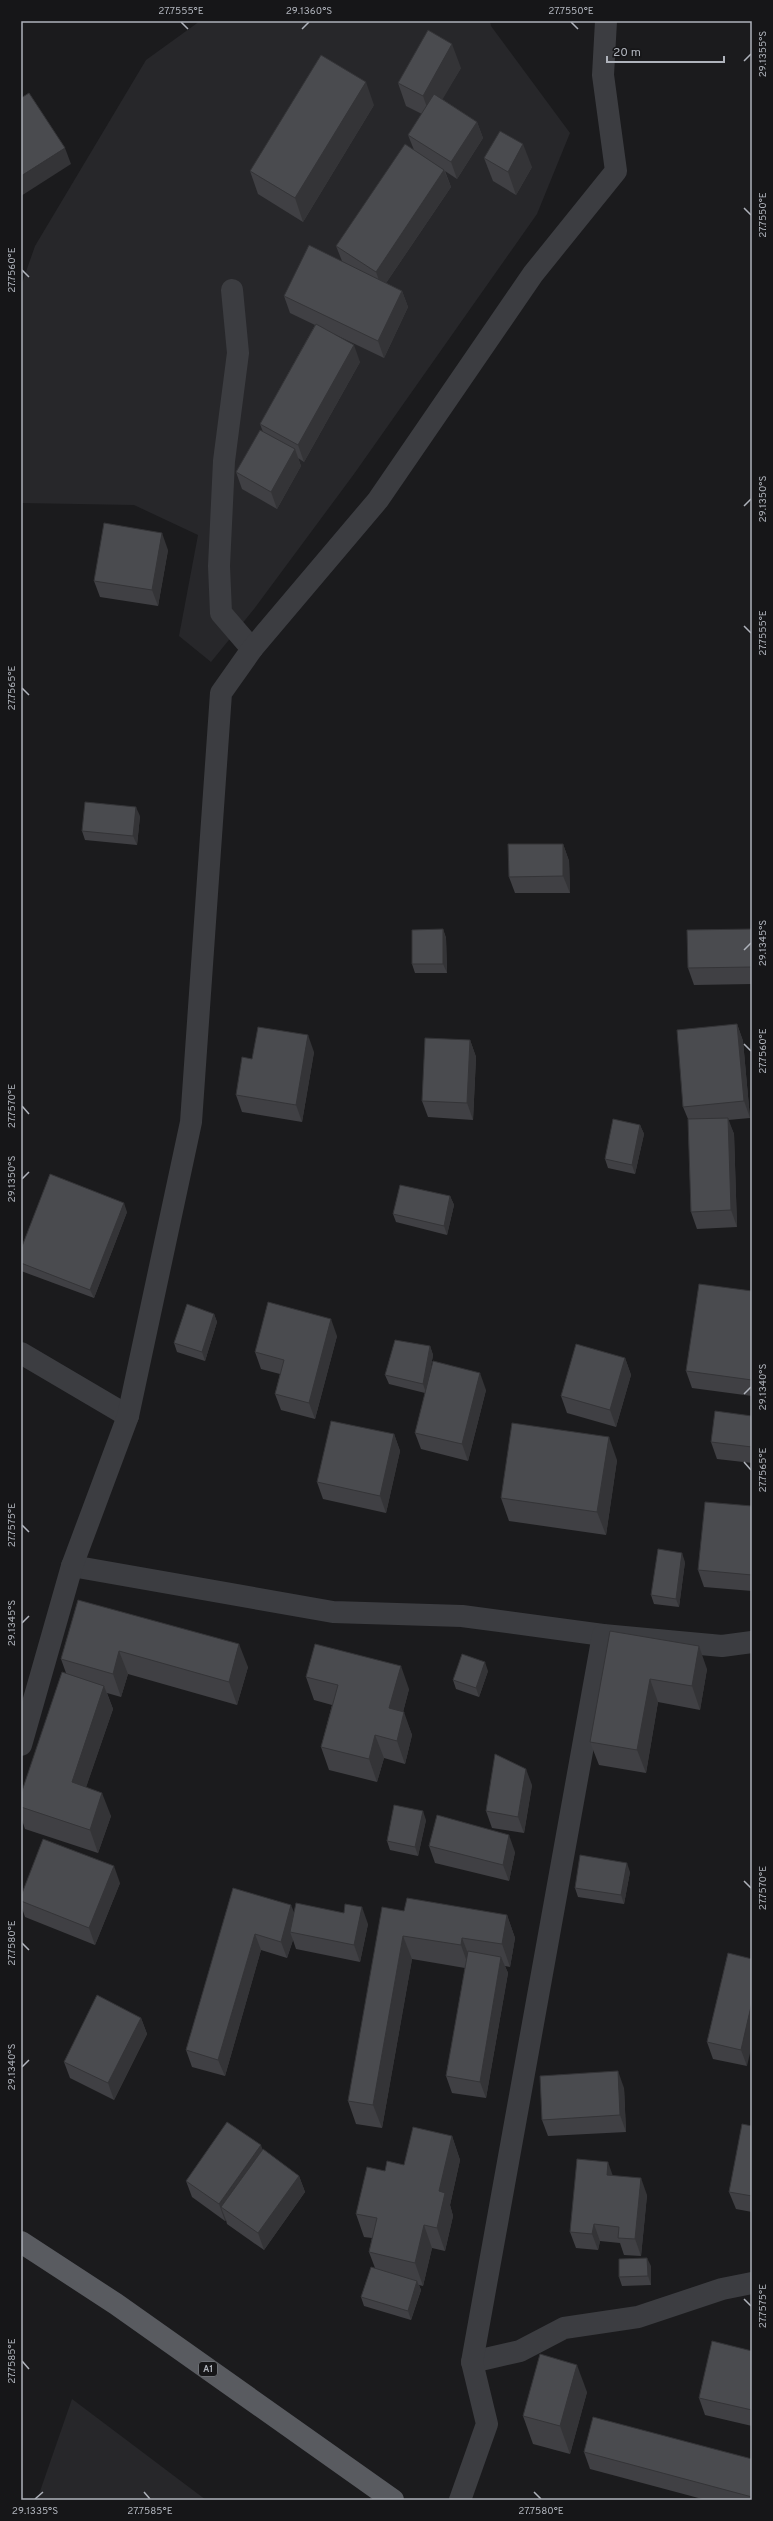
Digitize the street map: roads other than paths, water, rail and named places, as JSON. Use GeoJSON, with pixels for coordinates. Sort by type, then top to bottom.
{"type":"FeatureCollection","features":[{"type":"Feature","properties":{"kind":"main road","name":"A1"},"geometry":{"type":"LineString","coordinates":[[21,2242],[116,2304],[393,2500]]}},
{"type":"Feature","properties":{"kind":"street"},"geometry":{"type":"LineString","coordinates":[[21,1745],[72,1566],[128,1416],[191,1122],[221,693],[252,649],[378,500],[533,274],[616,171],[603,75],[606,21]]}},
{"type":"Feature","properties":{"kind":"street"},"geometry":{"type":"LineString","coordinates":[[232,290],[238,353],[224,461],[219,566],[221,613],[252,649]]}},
{"type":"Feature","properties":{"kind":"street"},"geometry":{"type":"LineString","coordinates":[[21,1353],[128,1416]]}},
{"type":"Feature","properties":{"kind":"street"},"geometry":{"type":"LineString","coordinates":[[72,1566],[333,1612],[462,1616],[603,1635],[722,1646],[752,1642]]}},
{"type":"Feature","properties":{"kind":"street"},"geometry":{"type":"LineString","coordinates":[[460,2500],[487,2424],[472,2362],[603,1635]]}},
{"type":"Feature","properties":{"kind":"street"},"geometry":{"type":"LineString","coordinates":[[472,2362],[520,2351],[564,2328],[638,2317],[722,2289],[752,2283]]}}]}
